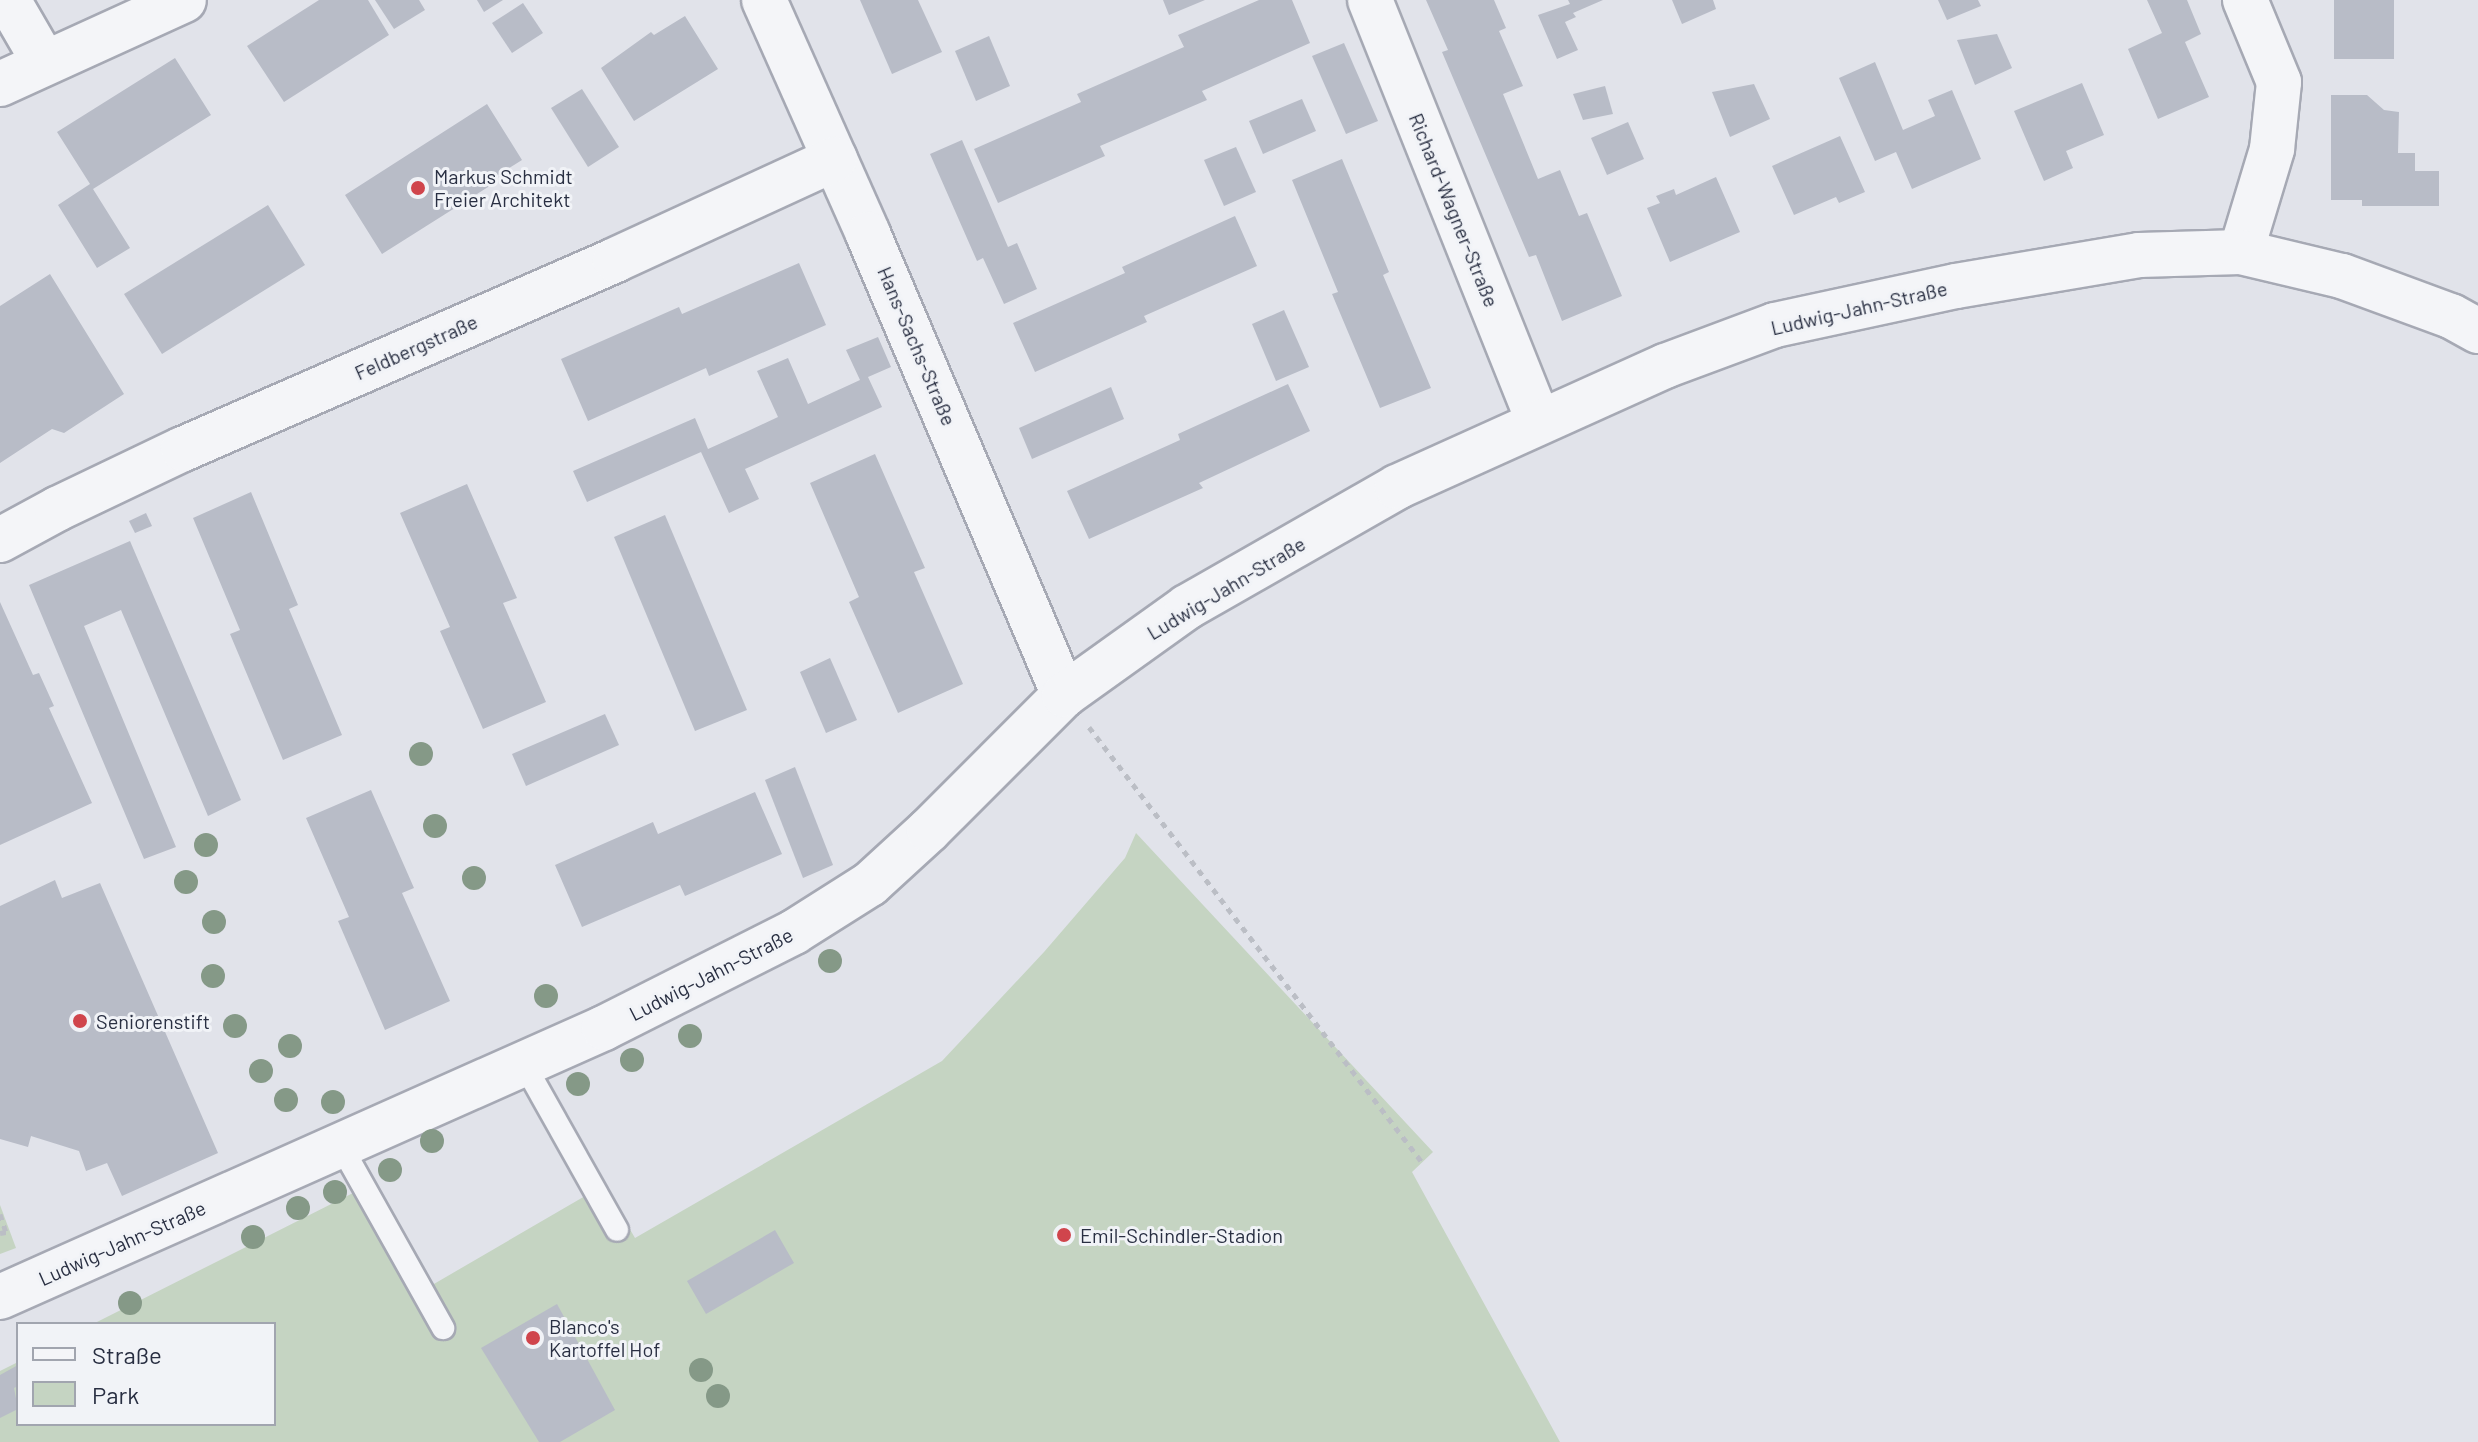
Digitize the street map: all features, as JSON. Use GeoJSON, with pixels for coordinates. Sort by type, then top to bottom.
{"type":"FeatureCollection","features":[{"type":"Feature","properties":{"kind":"street"},"geometry":{"type":"LineString","coordinates":[[8,0],[44,62]]}},
{"type":"Feature","properties":{"kind":"street"},"geometry":{"type":"LineString","coordinates":[[0,84],[184,0]]}},
{"type":"Feature","properties":{"kind":"street","name":"Hans-Sachs-Straße"},"geometry":{"type":"LineString","coordinates":[[764,0],[1064,695]]}},
{"type":"Feature","properties":{"kind":"street","name":"Richard-Wagner-Straße"},"geometry":{"type":"LineString","coordinates":[[1370,0],[1538,421]]}},
{"type":"Feature","properties":{"kind":"street"},"geometry":{"type":"LineString","coordinates":[[2241,252],[2272,149],[2279,82],[2245,0]]}},
{"type":"Feature","properties":{"kind":"street","name":"Feldbergstraße"},"geometry":{"type":"LineString","coordinates":[[0,540],[183,449],[615,260],[835,159]]}},
{"type":"Feature","properties":{"kind":"street","name":"Ludwig-Jahn-Straße"},"geometry":{"type":"LineString","coordinates":[[0,1297],[524,1064],[702,980],[794,932],[870,884],[929,830],[1064,695],[1187,607],[1397,487],[1665,366],[1775,325],[1956,286],[2139,255],[2241,252],[2342,276],[2451,316],[2478,331]]}},
{"type":"Feature","properties":{"kind":"lane"},"geometry":{"type":"LineString","coordinates":[[524,1064],[617,1230]]}},
{"type":"Feature","properties":{"kind":"lane"},"geometry":{"type":"LineString","coordinates":[[341,1146],[443,1328]]}},
{"type":"Feature","properties":{"kind":"path"},"geometry":{"type":"LineString","coordinates":[[1064,695],[1422,1162]]}},
{"type":"Feature","properties":{"kind":"path"},"geometry":{"type":"LineString","coordinates":[[0,1214],[6,1232],[0,1233]]}},
{"type":"Feature","properties":{"kind":"green space"},"geometry":{"type":"Polygon","coordinates":[[[1136,833],[1433,1152],[1412,1172],[1560,1442],[0,1442],[0,1371],[16,1363],[16,1426],[276,1426],[276,1322],[97,1322],[355,1192],[415,1295],[604,1185],[635,1238],[942,1061],[1044,952],[1125,858],[1136,833]]]}},
{"type":"Feature","properties":{"kind":"green space"},"geometry":{"type":"Polygon","coordinates":[[[0,1205],[16,1248],[0,1254],[0,1205]]]}},
{"type":"Feature","properties":{"kind":"building"},"geometry":{"type":"Polygon","coordinates":[[[319,0],[368,0],[389,35],[284,102],[247,46],[319,0]]]}},
{"type":"Feature","properties":{"kind":"building"},"geometry":{"type":"Polygon","coordinates":[[[375,0],[419,0],[425,10],[394,29],[375,0]]]}},
{"type":"Feature","properties":{"kind":"building"},"geometry":{"type":"Polygon","coordinates":[[[477,0],[503,0],[484,12],[477,0]]]}},
{"type":"Feature","properties":{"kind":"building"},"geometry":{"type":"Polygon","coordinates":[[[860,0],[918,0],[942,52],[892,74],[860,0]]]}},
{"type":"Feature","properties":{"kind":"building"},"geometry":{"type":"Polygon","coordinates":[[[1163,0],[1205,0],[1169,15],[1163,0]]]}},
{"type":"Feature","properties":{"kind":"building"},"geometry":{"type":"Polygon","coordinates":[[[1259,0],[1292,0],[1310,43],[1202,91],[1207,100],[1100,146],[1105,156],[998,203],[974,149],[1081,102],[1077,94],[1184,47],[1178,35],[1259,0]]]}},
{"type":"Feature","properties":{"kind":"building"},"geometry":{"type":"Polygon","coordinates":[[[1426,0],[1494,0],[1506,28],[1499,31],[1523,86],[1503,94],[1538,179],[1560,170],[1579,216],[1587,213],[1622,296],[1562,321],[1536,255],[1529,257],[1442,52],[1448,50],[1426,0]]]}},
{"type":"Feature","properties":{"kind":"building"},"geometry":{"type":"Polygon","coordinates":[[[1568,0],[1603,0],[1573,13],[1576,17],[1565,22],[1578,50],[1557,59],[1538,15],[1570,4],[1568,0]]]}},
{"type":"Feature","properties":{"kind":"building"},"geometry":{"type":"Polygon","coordinates":[[[1672,0],[1713,0],[1716,9],[1682,24],[1672,0]]]}},
{"type":"Feature","properties":{"kind":"building"},"geometry":{"type":"Polygon","coordinates":[[[1938,0],[1978,0],[1981,6],[1947,20],[1938,0]]]}},
{"type":"Feature","properties":{"kind":"building"},"geometry":{"type":"Polygon","coordinates":[[[2147,0],[2187,0],[2201,34],[2185,42],[2209,97],[2158,119],[2128,49],[2162,33],[2147,0]]]}},
{"type":"Feature","properties":{"kind":"building"},"geometry":{"type":"Polygon","coordinates":[[[2334,0],[2394,0],[2394,59],[2334,59],[2334,0]]]}},
{"type":"Feature","properties":{"kind":"building"},"geometry":{"type":"Polygon","coordinates":[[[523,3],[543,33],[512,53],[492,23],[523,3]]]}},
{"type":"Feature","properties":{"kind":"building"},"geometry":{"type":"Polygon","coordinates":[[[685,16],[718,69],[634,121],[601,68],[651,32],[654,35],[685,16]]]}},
{"type":"Feature","properties":{"kind":"building"},"geometry":{"type":"Polygon","coordinates":[[[1997,34],[2012,68],[1975,85],[1957,40],[1997,34]]]}},
{"type":"Feature","properties":{"kind":"building"},"geometry":{"type":"Polygon","coordinates":[[[989,36],[1010,86],[976,101],[955,51],[989,36]]]}},
{"type":"Feature","properties":{"kind":"building"},"geometry":{"type":"Polygon","coordinates":[[[1344,43],[1378,121],[1346,134],[1312,56],[1344,43]]]}},
{"type":"Feature","properties":{"kind":"building"},"geometry":{"type":"Polygon","coordinates":[[[175,58],[211,115],[93,189],[130,248],[97,268],[58,205],[90,184],[57,132],[175,58]]]}},
{"type":"Feature","properties":{"kind":"building"},"geometry":{"type":"Polygon","coordinates":[[[1875,62],[1903,130],[1935,116],[1928,100],[1952,90],[1981,159],[1912,189],[1896,152],[1875,161],[1839,78],[1875,62]]]}},
{"type":"Feature","properties":{"kind":"building"},"geometry":{"type":"Polygon","coordinates":[[[2082,83],[2104,135],[2066,151],[2073,168],[2044,181],[2014,111],[2082,83]]]}},
{"type":"Feature","properties":{"kind":"building"},"geometry":{"type":"Polygon","coordinates":[[[1754,84],[1770,119],[1730,137],[1712,92],[1754,84]]]}},
{"type":"Feature","properties":{"kind":"building"},"geometry":{"type":"Polygon","coordinates":[[[1605,86],[1613,114],[1583,120],[1573,94],[1605,86]]]}},
{"type":"Feature","properties":{"kind":"building"},"geometry":{"type":"Polygon","coordinates":[[[582,89],[619,147],[588,167],[551,108],[582,89]]]}},
{"type":"Feature","properties":{"kind":"building"},"geometry":{"type":"Polygon","coordinates":[[[2331,95],[2367,95],[2384,110],[2399,112],[2398,153],[2415,153],[2415,171],[2439,171],[2439,206],[2362,206],[2362,200],[2331,200],[2331,95]]]}},
{"type":"Feature","properties":{"kind":"building"},"geometry":{"type":"Polygon","coordinates":[[[1302,99],[1316,131],[1263,154],[1249,121],[1302,99]]]}},
{"type":"Feature","properties":{"kind":"building"},"geometry":{"type":"Polygon","coordinates":[[[487,104],[522,160],[493,178],[496,182],[382,254],[345,195],[487,104]]]}},
{"type":"Feature","properties":{"kind":"building"},"geometry":{"type":"Polygon","coordinates":[[[1628,122],[1644,159],[1607,175],[1591,138],[1628,122]]]}},
{"type":"Feature","properties":{"kind":"building"},"geometry":{"type":"Polygon","coordinates":[[[1840,136],[1865,192],[1839,203],[1836,197],[1794,215],[1772,166],[1840,136]]]}},
{"type":"Feature","properties":{"kind":"building"},"geometry":{"type":"Polygon","coordinates":[[[962,140],[1008,247],[1017,243],[1037,289],[1004,304],[983,258],[977,261],[930,154],[962,140]]]}},
{"type":"Feature","properties":{"kind":"building"},"geometry":{"type":"Polygon","coordinates":[[[1236,147],[1256,192],[1224,206],[1204,160],[1236,147]]]}},
{"type":"Feature","properties":{"kind":"building"},"geometry":{"type":"Polygon","coordinates":[[[1342,159],[1389,272],[1383,275],[1431,388],[1380,408],[1332,294],[1338,292],[1292,180],[1342,159]]]}},
{"type":"Feature","properties":{"kind":"building"},"geometry":{"type":"Polygon","coordinates":[[[1716,177],[1740,232],[1670,262],[1647,208],[1660,203],[1656,196],[1674,189],[1676,195],[1716,177]]]}},
{"type":"Feature","properties":{"kind":"building"},"geometry":{"type":"Polygon","coordinates":[[[268,205],[305,265],[162,354],[124,294],[268,205]]]}},
{"type":"Feature","properties":{"kind":"building"},"geometry":{"type":"Polygon","coordinates":[[[1235,216],[1257,266],[1144,316],[1147,322],[1035,372],[1013,323],[1125,273],[1122,267],[1235,216]]]}},
{"type":"Feature","properties":{"kind":"building"},"geometry":{"type":"Polygon","coordinates":[[[799,263],[826,325],[709,376],[706,368],[588,421],[561,359],[679,307],[682,314],[799,263]]]}},
{"type":"Feature","properties":{"kind":"building"},"geometry":{"type":"Polygon","coordinates":[[[50,274],[124,394],[64,433],[52,429],[0,463],[0,306],[50,274]]]}},
{"type":"Feature","properties":{"kind":"building"},"geometry":{"type":"Polygon","coordinates":[[[1284,310],[1309,367],[1276,381],[1252,324],[1284,310]]]}},
{"type":"Feature","properties":{"kind":"building"},"geometry":{"type":"Polygon","coordinates":[[[878,337],[891,367],[868,377],[882,407],[745,469],[759,499],[729,513],[701,452],[587,502],[573,471],[695,418],[708,449],[778,417],[757,371],[788,358],[808,404],[860,380],[846,350],[878,337]]]}},
{"type":"Feature","properties":{"kind":"building"},"geometry":{"type":"Polygon","coordinates":[[[1288,384],[1310,431],[1199,483],[1203,488],[1089,539],[1067,491],[1180,440],[1178,434],[1288,384]]]}},
{"type":"Feature","properties":{"kind":"building"},"geometry":{"type":"Polygon","coordinates":[[[1111,387],[1124,419],[1032,459],[1019,428],[1111,387]]]}},
{"type":"Feature","properties":{"kind":"building"},"geometry":{"type":"Polygon","coordinates":[[[875,454],[925,568],[914,572],[963,684],[898,713],[849,602],[859,597],[810,483],[875,454]]]}},
{"type":"Feature","properties":{"kind":"building"},"geometry":{"type":"Polygon","coordinates":[[[467,484],[517,598],[503,603],[546,702],[483,729],[440,631],[450,627],[400,513],[467,484]]]}},
{"type":"Feature","properties":{"kind":"building"},"geometry":{"type":"Polygon","coordinates":[[[251,492],[298,605],[289,609],[342,735],[283,760],[230,634],[240,630],[193,518],[251,492]]]}},
{"type":"Feature","properties":{"kind":"building"},"geometry":{"type":"Polygon","coordinates":[[[146,513],[152,526],[135,533],[129,521],[146,513]]]}},
{"type":"Feature","properties":{"kind":"building"},"geometry":{"type":"Polygon","coordinates":[[[665,515],[747,710],[695,731],[614,537],[665,515]]]}},
{"type":"Feature","properties":{"kind":"building"},"geometry":{"type":"Polygon","coordinates":[[[130,541],[241,800],[208,816],[121,610],[84,626],[176,847],[144,859],[29,585],[130,541]]]}},
{"type":"Feature","properties":{"kind":"building"},"geometry":{"type":"Polygon","coordinates":[[[0,602],[33,675],[39,673],[54,706],[49,708],[92,803],[0,845],[0,602]]]}},
{"type":"Feature","properties":{"kind":"building"},"geometry":{"type":"Polygon","coordinates":[[[830,658],[857,720],[826,733],[800,672],[830,658]]]}},
{"type":"Feature","properties":{"kind":"building"},"geometry":{"type":"Polygon","coordinates":[[[605,714],[619,745],[526,786],[512,754],[605,714]]]}},
{"type":"Feature","properties":{"kind":"building"},"geometry":{"type":"Polygon","coordinates":[[[795,767],[833,865],[803,878],[765,780],[795,767]]]}},
{"type":"Feature","properties":{"kind":"building"},"geometry":{"type":"Polygon","coordinates":[[[371,790],[414,888],[402,893],[450,1001],[385,1030],[338,921],[349,917],[306,818],[371,790]]]}},
{"type":"Feature","properties":{"kind":"building"},"geometry":{"type":"Polygon","coordinates":[[[755,792],[782,854],[685,896],[680,885],[582,927],[555,865],[653,822],[658,834],[755,792]]]}},
{"type":"Feature","properties":{"kind":"building","name":"Seniorenstift"},"geometry":{"type":"Polygon","coordinates":[[[55,880],[62,898],[100,883],[218,1153],[122,1196],[107,1163],[86,1171],[79,1151],[31,1136],[28,1147],[0,1139],[0,906],[55,880]]]}},
{"type":"Feature","properties":{"kind":"building"},"geometry":{"type":"Polygon","coordinates":[[[775,1230],[794,1263],[706,1314],[687,1281],[775,1230]]]}},
{"type":"Feature","properties":{"kind":"building"},"geometry":{"type":"Polygon","coordinates":[[[557,1304],[615,1410],[560,1442],[539,1442],[481,1348],[557,1304]]]}},
{"type":"Feature","properties":{"kind":"building"},"geometry":{"type":"Polygon","coordinates":[[[16,1366],[16,1410],[0,1418],[0,1375],[16,1366]]]}},
{"type":"Feature","properties":{"kind":"place","name":"Markus Schmidt Freier Architekt"},"geometry":{"type":"Point","coordinates":[418,188]}},
{"type":"Feature","properties":{"kind":"place","name":"Seniorenstift"},"geometry":{"type":"Point","coordinates":[80,1021]}},
{"type":"Feature","properties":{"kind":"place","name":"Emil-Schindler-Stadion"},"geometry":{"type":"Point","coordinates":[1064,1235]}},
{"type":"Feature","properties":{"kind":"place","name":"Blanco's Kartoffel Hof"},"geometry":{"type":"Point","coordinates":[533,1338]}}]}
